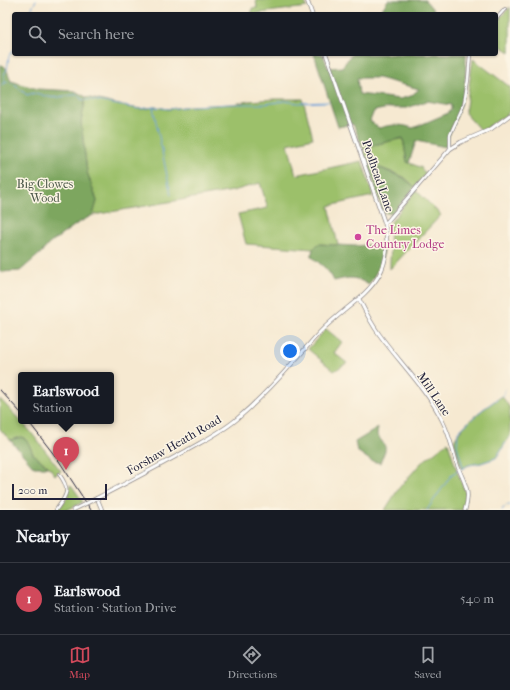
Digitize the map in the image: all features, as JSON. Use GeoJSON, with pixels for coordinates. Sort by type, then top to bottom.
{"type":"FeatureCollection","features":[{"type":"Feature","properties":{"kind":"street"},"geometry":{"type":"LineString","coordinates":[[307,0],[311,12]]}},
{"type":"Feature","properties":{"kind":"street"},"geometry":{"type":"LineString","coordinates":[[498,17],[505,9]]}},
{"type":"Feature","properties":{"kind":"street","name":"Poolhead Lane"},"geometry":{"type":"LineString","coordinates":[[327,56],[385,224],[388,243],[384,266],[375,281],[359,299]]}},
{"type":"Feature","properties":{"kind":"street"},"geometry":{"type":"LineString","coordinates":[[450,149],[450,135],[464,104],[470,56]]}},
{"type":"Feature","properties":{"kind":"street"},"geometry":{"type":"LineString","coordinates":[[385,224],[450,149],[461,142],[491,129],[510,115]]}},
{"type":"Feature","properties":{"kind":"street","name":"Mill Lane"},"geometry":{"type":"LineString","coordinates":[[359,299],[378,332],[442,419],[451,440],[456,461],[467,487],[469,496],[466,510]]}},
{"type":"Feature","properties":{"kind":"street","name":"Forshaw Heath Road"},"geometry":{"type":"LineString","coordinates":[[73,510],[216,434],[236,420],[262,396],[320,332],[359,299]]}},
{"type":"Feature","properties":{"kind":"street"},"geometry":{"type":"LineString","coordinates":[[56,510],[67,492],[66,483],[59,474]]}},
{"type":"Feature","properties":{"kind":"street"},"geometry":{"type":"LineString","coordinates":[[97,498],[102,510]]}},
{"type":"Feature","properties":{"kind":"green space"},"geometry":{"type":"Polygon","coordinates":[[[256,0],[304,0],[307,7],[268,12],[252,12],[252,8],[257,8],[256,0]]]}},
{"type":"Feature","properties":{"kind":"green space"},"geometry":{"type":"Polygon","coordinates":[[[388,0],[425,0],[435,12],[380,12],[388,0]]]}},
{"type":"Feature","properties":{"kind":"green space"},"geometry":{"type":"Polygon","coordinates":[[[510,7],[510,52],[498,44],[498,20],[510,7]]]}},
{"type":"Feature","properties":{"kind":"green space"},"geometry":{"type":"Polygon","coordinates":[[[315,56],[324,56],[328,68],[342,67],[350,56],[466,56],[463,97],[446,147],[416,141],[409,163],[407,162],[403,138],[370,146],[362,146],[353,124],[338,127],[315,56]],[[357,78],[359,94],[400,99],[411,96],[419,89],[378,78],[357,78]],[[427,101],[407,108],[389,108],[374,111],[370,121],[379,128],[396,125],[413,128],[446,114],[451,110],[451,105],[427,101]]]}},
{"type":"Feature","properties":{"kind":"green space"},"geometry":{"type":"Polygon","coordinates":[[[473,59],[510,87],[510,111],[481,131],[465,113],[473,59]]]}},
{"type":"Feature","properties":{"kind":"green space","name":"Big Clowes Wood"},"geometry":{"type":"Polygon","coordinates":[[[0,64],[6,68],[11,81],[38,89],[75,91],[86,97],[81,122],[87,172],[97,201],[93,215],[78,223],[49,244],[20,271],[0,272],[0,64]]]}},
{"type":"Feature","properties":{"kind":"green space"},"geometry":{"type":"Polygon","coordinates":[[[86,97],[142,109],[155,107],[169,109],[275,99],[303,99],[313,138],[288,144],[296,175],[362,161],[373,196],[329,206],[338,245],[318,244],[313,249],[246,244],[238,214],[268,208],[260,183],[233,191],[93,215],[97,201],[87,172],[81,122],[86,97]]]}},
{"type":"Feature","properties":{"kind":"green space"},"geometry":{"type":"Polygon","coordinates":[[[403,138],[407,162],[422,168],[421,169],[426,173],[415,187],[404,177],[368,163],[362,146],[370,146],[403,138]]]}},
{"type":"Feature","properties":{"kind":"green space"},"geometry":{"type":"Polygon","coordinates":[[[368,163],[404,178],[415,187],[392,214],[383,212],[368,163]]]}},
{"type":"Feature","properties":{"kind":"green space"},"geometry":{"type":"Polygon","coordinates":[[[416,190],[441,215],[390,269],[391,247],[388,226],[416,190]]]}},
{"type":"Feature","properties":{"kind":"green space"},"geometry":{"type":"Polygon","coordinates":[[[385,243],[382,260],[369,285],[352,278],[334,281],[327,270],[311,256],[313,249],[318,244],[356,246],[385,243]]]}},
{"type":"Feature","properties":{"kind":"green space"},"geometry":{"type":"Polygon","coordinates":[[[326,329],[342,342],[334,353],[347,363],[334,371],[308,349],[326,329]]]}},
{"type":"Feature","properties":{"kind":"green space"},"geometry":{"type":"Polygon","coordinates":[[[502,396],[510,408],[510,436],[496,458],[469,465],[461,469],[454,441],[469,422],[502,396]]]}},
{"type":"Feature","properties":{"kind":"green space"},"geometry":{"type":"Polygon","coordinates":[[[0,399],[18,418],[18,424],[23,424],[30,431],[61,471],[55,475],[49,467],[33,454],[28,442],[23,437],[10,440],[0,429],[0,399]]]}},
{"type":"Feature","properties":{"kind":"green space"},"geometry":{"type":"Polygon","coordinates":[[[378,428],[377,435],[385,446],[385,451],[380,463],[371,461],[357,451],[355,442],[378,428]]]}},
{"type":"Feature","properties":{"kind":"green space"},"geometry":{"type":"Polygon","coordinates":[[[22,437],[28,442],[33,454],[49,467],[34,467],[10,440],[22,437]]]}},
{"type":"Feature","properties":{"kind":"green space"},"geometry":{"type":"Polygon","coordinates":[[[448,442],[466,493],[463,510],[385,510],[399,488],[421,463],[448,442]]]}},
{"type":"Feature","properties":{"kind":"green space"},"geometry":{"type":"Polygon","coordinates":[[[70,485],[83,502],[67,510],[58,510],[68,496],[70,485]]]}},
{"type":"Feature","properties":{"kind":"waterway"},"geometry":{"type":"LineString","coordinates":[[30,12],[36,0]]}},
{"type":"Feature","properties":{"kind":"waterway"},"geometry":{"type":"LineString","coordinates":[[0,86],[4,83],[4,74],[7,70],[9,56],[12,52]]}},
{"type":"Feature","properties":{"kind":"waterway"},"geometry":{"type":"LineString","coordinates":[[4,83],[12,83],[27,95],[36,93],[49,97],[78,95],[84,100],[92,100],[139,109],[155,107],[169,109],[191,106],[265,104],[285,101],[298,103],[328,102]]}},
{"type":"Feature","properties":{"kind":"waterway"},"geometry":{"type":"LineString","coordinates":[[153,107],[171,195]]}},
{"type":"Feature","properties":{"kind":"waterway"},"geometry":{"type":"LineString","coordinates":[[463,467],[457,446],[458,432],[482,410],[504,394],[505,389]]}},
{"type":"Feature","properties":{"kind":"waterway"},"geometry":{"type":"LineString","coordinates":[[427,510],[452,474],[469,465],[496,458],[510,436]]}},
{"type":"Feature","properties":{"kind":"waterway"},"geometry":{"type":"LineString","coordinates":[[502,510],[506,505],[510,505]]}},
{"type":"Feature","properties":{"kind":"railway"},"geometry":{"type":"LineString","coordinates":[[0,390],[18,410]]}},
{"type":"Feature","properties":{"kind":"railway"},"geometry":{"type":"LineString","coordinates":[[30,424],[59,461],[91,510]]}},
{"type":"Feature","properties":{"kind":"place","name":"The Limes Country Lodge"},"geometry":{"type":"Point","coordinates":[358,237]}},
{"type":"Feature","properties":{"kind":"place","name":"Earlswood"},"geometry":{"type":"Point","coordinates":[66,470]}}]}
